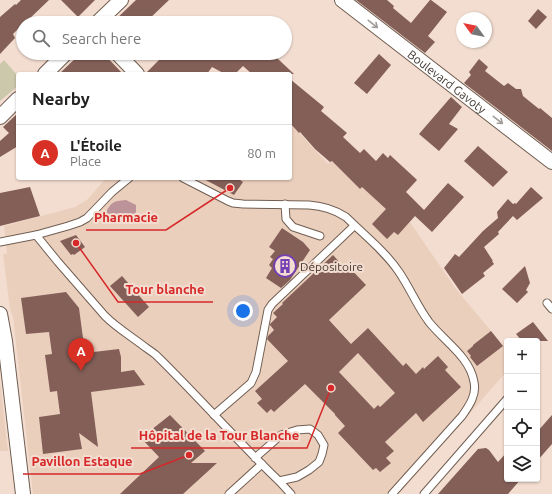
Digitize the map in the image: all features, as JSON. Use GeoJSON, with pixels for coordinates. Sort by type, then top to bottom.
{"type":"FeatureCollection","features":[{"type":"Feature","properties":{"kind":"street"},"geometry":{"type":"LineString","coordinates":[[105,16],[122,0]]}},
{"type":"Feature","properties":{"kind":"street","name":"Boulevard Gavoty"},"geometry":{"type":"LineString","coordinates":[[342,0],[552,162]]}},
{"type":"Feature","properties":{"kind":"street"},"geometry":{"type":"LineString","coordinates":[[47,72],[59,60]]}},
{"type":"Feature","properties":{"kind":"street"},"geometry":{"type":"LineString","coordinates":[[124,60],[135,72]]}},
{"type":"Feature","properties":{"kind":"street"},"geometry":{"type":"LineString","coordinates":[[0,116],[16,102]]}},
{"type":"Feature","properties":{"kind":"street"},"geometry":{"type":"LineString","coordinates":[[0,314],[2,342],[23,494]]}},
{"type":"Feature","properties":{"kind":"lane"},"geometry":{"type":"LineString","coordinates":[[0,242],[36,235],[80,222],[87,218],[112,192],[126,180]]}},
{"type":"Feature","properties":{"kind":"lane"},"geometry":{"type":"LineString","coordinates":[[187,180],[233,203],[320,206],[340,213],[388,258],[400,272],[423,313],[465,361],[474,382],[475,390],[473,397],[462,416],[392,494]]}},
{"type":"Feature","properties":{"kind":"lane"},"geometry":{"type":"LineString","coordinates":[[285,204],[286,219],[293,227],[320,236]]}},
{"type":"Feature","properties":{"kind":"lane"},"geometry":{"type":"LineString","coordinates":[[214,415],[251,383],[256,372],[268,310],[272,304],[354,226]]}},
{"type":"Feature","properties":{"kind":"lane"},"geometry":{"type":"LineString","coordinates":[[36,235],[105,316],[154,354],[193,392],[291,494]]}},
{"type":"Feature","properties":{"kind":"lane"},"geometry":{"type":"LineString","coordinates":[[547,303],[552,309]]}},
{"type":"Feature","properties":{"kind":"lane"},"geometry":{"type":"LineString","coordinates":[[424,494],[504,402]]}},
{"type":"Feature","properties":{"kind":"lane"},"geometry":{"type":"LineString","coordinates":[[255,458],[281,435],[297,430],[310,429],[318,435],[324,445],[319,462],[297,477],[279,481]]}},
{"type":"Feature","properties":{"kind":"lane"},"geometry":{"type":"LineString","coordinates":[[229,494],[262,464]]}},
{"type":"Feature","properties":{"kind":"shaded area"},"geometry":{"type":"Polygon","coordinates":[[[4,60],[16,74],[16,88],[0,101],[0,64],[4,60]]]}},
{"type":"Feature","properties":{"kind":"shaded area"},"geometry":{"type":"Polygon","coordinates":[[[292,125],[328,164],[338,154],[407,218],[456,289],[504,346],[504,374],[399,494],[33,494],[13,317],[10,309],[3,254],[7,254],[4,226],[75,207],[88,199],[104,180],[292,180],[292,125]]]}},
{"type":"Feature","properties":{"kind":"shaded area"},"geometry":{"type":"Polygon","coordinates":[[[126,200],[136,205],[136,212],[132,218],[116,221],[107,219],[105,214],[113,203],[126,200]]]}},
{"type":"Feature","properties":{"kind":"shaded area"},"geometry":{"type":"Polygon","coordinates":[[[0,381],[8,451],[0,451],[0,381]]]}},
{"type":"Feature","properties":{"kind":"building"},"geometry":{"type":"Polygon","coordinates":[[[21,0],[49,0],[32,16],[16,16],[16,31],[13,34],[15,38],[0,54],[0,17],[15,4],[16,5],[21,0]]]}},
{"type":"Feature","properties":{"kind":"building"},"geometry":{"type":"Polygon","coordinates":[[[61,0],[95,0],[79,16],[77,16],[61,0]]]}},
{"type":"Feature","properties":{"kind":"building"},"geometry":{"type":"Polygon","coordinates":[[[136,0],[169,0],[152,16],[119,16],[136,0]]]}},
{"type":"Feature","properties":{"kind":"building"},"geometry":{"type":"Polygon","coordinates":[[[356,0],[387,0],[394,6],[393,8],[411,23],[430,0],[447,12],[428,36],[435,42],[425,53],[356,0]]]}},
{"type":"Feature","properties":{"kind":"building"},"geometry":{"type":"Polygon","coordinates":[[[538,9],[547,17],[536,29],[528,21],[538,9]]]}},
{"type":"Feature","properties":{"kind":"building"},"geometry":{"type":"Polygon","coordinates":[[[379,54],[391,65],[367,94],[354,83],[379,54]]]}},
{"type":"Feature","properties":{"kind":"building"},"geometry":{"type":"Polygon","coordinates":[[[479,59],[488,67],[485,71],[504,86],[508,83],[516,89],[521,89],[523,96],[552,118],[552,151],[464,83],[471,75],[469,72],[479,59]]]}},
{"type":"Feature","properties":{"kind":"building"},"geometry":{"type":"Polygon","coordinates":[[[74,60],[110,60],[121,72],[61,72],[74,60]]]}},
{"type":"Feature","properties":{"kind":"building"},"geometry":{"type":"Polygon","coordinates":[[[159,60],[279,60],[292,72],[250,72],[243,66],[237,72],[221,72],[212,67],[208,72],[147,72],[159,60]]]}},
{"type":"Feature","properties":{"kind":"building"},"geometry":{"type":"Polygon","coordinates":[[[292,81],[324,107],[321,111],[347,133],[343,137],[360,153],[364,149],[376,161],[383,153],[388,158],[390,155],[415,178],[417,180],[406,192],[424,210],[448,183],[464,197],[432,232],[415,216],[398,235],[394,232],[387,239],[372,224],[386,209],[362,187],[360,189],[332,161],[330,162],[315,149],[300,132],[299,133],[292,125],[292,81]]]}},
{"type":"Feature","properties":{"kind":"building"},"geometry":{"type":"Polygon","coordinates":[[[451,97],[462,107],[449,124],[458,129],[439,151],[419,134],[451,97]]]}},
{"type":"Feature","properties":{"kind":"building"},"geometry":{"type":"Polygon","coordinates":[[[16,115],[16,147],[0,157],[0,141],[9,133],[3,127],[16,115]]]}},
{"type":"Feature","properties":{"kind":"building"},"geometry":{"type":"Polygon","coordinates":[[[478,146],[508,172],[493,187],[464,161],[478,146]]]}},
{"type":"Feature","properties":{"kind":"building"},"geometry":{"type":"Polygon","coordinates":[[[206,180],[240,180],[243,182],[234,195],[206,180]]]}},
{"type":"Feature","properties":{"kind":"building"},"geometry":{"type":"Polygon","coordinates":[[[30,187],[40,216],[0,226],[0,193],[30,187]]]}},
{"type":"Feature","properties":{"kind":"building"},"geometry":{"type":"Polygon","coordinates":[[[531,187],[543,198],[517,220],[513,216],[498,232],[499,234],[484,247],[494,264],[483,273],[485,276],[462,294],[444,268],[455,254],[459,257],[483,231],[498,218],[497,212],[508,199],[513,204],[516,204],[531,187]]]}},
{"type":"Feature","properties":{"kind":"building"},"geometry":{"type":"Polygon","coordinates":[[[282,228],[303,242],[310,250],[290,280],[281,288],[266,278],[272,268],[269,265],[273,259],[270,257],[275,251],[269,247],[282,228]]]}},
{"type":"Feature","properties":{"kind":"building"},"geometry":{"type":"Polygon","coordinates":[[[76,235],[85,247],[74,255],[71,255],[60,241],[76,235]]]}},
{"type":"Feature","properties":{"kind":"building"},"geometry":{"type":"Polygon","coordinates":[[[333,255],[343,266],[346,264],[366,285],[329,320],[351,344],[368,328],[403,366],[406,363],[416,374],[438,356],[448,367],[445,370],[461,387],[423,422],[416,413],[385,442],[394,451],[386,458],[391,463],[380,472],[376,468],[373,470],[338,433],[345,426],[305,384],[274,412],[271,409],[267,413],[257,403],[262,399],[255,391],[288,361],[267,339],[274,330],[270,324],[277,317],[273,313],[283,304],[282,303],[333,255]],[[358,353],[339,372],[374,409],[378,405],[380,407],[395,393],[358,353]]]}},
{"type":"Feature","properties":{"kind":"building"},"geometry":{"type":"Polygon","coordinates":[[[525,266],[530,283],[526,290],[528,292],[517,303],[502,289],[525,266]]]}},
{"type":"Feature","properties":{"kind":"building"},"geometry":{"type":"Polygon","coordinates":[[[122,276],[149,307],[138,317],[110,286],[122,276]]]}},
{"type":"Feature","properties":{"kind":"building"},"geometry":{"type":"Polygon","coordinates":[[[66,292],[79,308],[85,353],[119,349],[121,357],[121,372],[134,370],[145,385],[91,392],[98,447],[79,433],[82,449],[43,454],[39,417],[60,414],[57,391],[50,392],[45,355],[52,354],[49,332],[26,334],[21,298],[66,292]]]}},
{"type":"Feature","properties":{"kind":"building"},"geometry":{"type":"Polygon","coordinates":[[[533,322],[548,341],[540,341],[540,338],[519,338],[516,334],[533,322]]]}},
{"type":"Feature","properties":{"kind":"building"},"geometry":{"type":"Polygon","coordinates":[[[491,331],[503,346],[477,366],[467,351],[491,331]]]}},
{"type":"Feature","properties":{"kind":"building"},"geometry":{"type":"Polygon","coordinates":[[[170,415],[205,451],[191,463],[217,463],[183,494],[120,494],[159,457],[141,438],[170,415]]]}},
{"type":"Feature","properties":{"kind":"building"},"geometry":{"type":"Polygon","coordinates":[[[552,415],[552,444],[540,458],[540,446],[540,429],[552,415]]]}},
{"type":"Feature","properties":{"kind":"building"},"geometry":{"type":"Polygon","coordinates":[[[486,448],[498,462],[504,455],[504,482],[518,482],[508,494],[438,494],[478,449],[486,448]]]}},
{"type":"Feature","properties":{"kind":"place","name":"Pharmacie"},"geometry":{"type":"Point","coordinates":[230,188]}},
{"type":"Feature","properties":{"kind":"place","name":"Tour blanche"},"geometry":{"type":"Point","coordinates":[76,243]}},
{"type":"Feature","properties":{"kind":"place","name":"Dépositoire"},"geometry":{"type":"Point","coordinates":[285,266]}},
{"type":"Feature","properties":{"kind":"place","name":"L'Étoile"},"geometry":{"type":"Point","coordinates":[81,371]}},
{"type":"Feature","properties":{"kind":"place","name":"Hôpital de la Tour Blanche"},"geometry":{"type":"Point","coordinates":[331,388]}},
{"type":"Feature","properties":{"kind":"place","name":"Pavillon Estaque"},"geometry":{"type":"Point","coordinates":[189,455]}}]}
